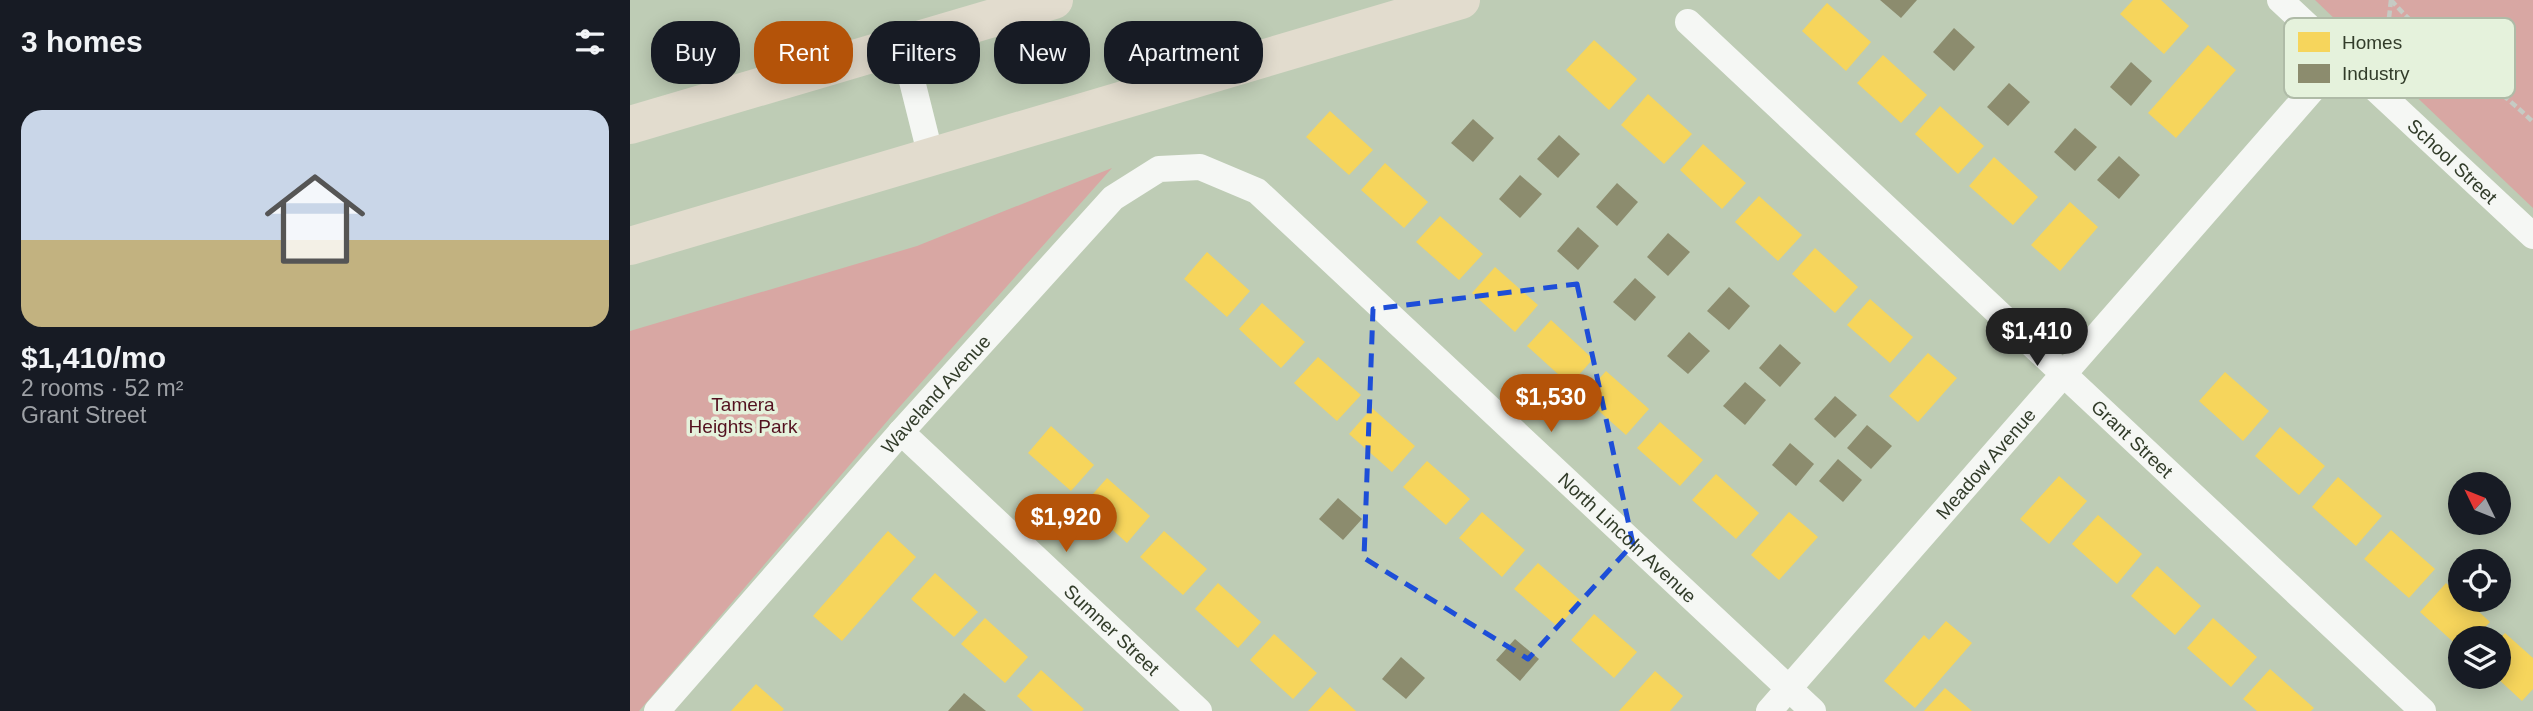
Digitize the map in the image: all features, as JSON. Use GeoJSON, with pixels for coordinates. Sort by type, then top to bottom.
{"type":"FeatureCollection","features":[{"type":"Feature","properties":{"kind":"highway"},"geometry":{"type":"LineString","coordinates":[[980,22],[1055,0]]}},
{"type":"Feature","properties":{"kind":"highway"},"geometry":{"type":"LineString","coordinates":[[630,246],[1461,0]]}},
{"type":"Feature","properties":{"kind":"highway"},"geometry":{"type":"LineString","coordinates":[[630,125],[867,56]]}},
{"type":"Feature","properties":{"kind":"street","name":"School Street"},"geometry":{"type":"LineString","coordinates":[[2280,0],[2299,18]]}},
{"type":"Feature","properties":{"kind":"street","name":"Grant Street"},"geometry":{"type":"LineString","coordinates":[[1688,22],[2423,711]]}},
{"type":"Feature","properties":{"kind":"street"},"geometry":{"type":"LineString","coordinates":[[913,84],[931,157]]}},
{"type":"Feature","properties":{"kind":"street","name":"Meadow Avenue"},"geometry":{"type":"LineString","coordinates":[[1769,711],[2305,98]]}},
{"type":"Feature","properties":{"kind":"street","name":"School Street"},"geometry":{"type":"LineString","coordinates":[[2386,98],[2533,236]]}},
{"type":"Feature","properties":{"kind":"street","name":"Waveland Avenue"},"geometry":{"type":"LineString","coordinates":[[657,711],[901,432],[1113,198],[1159,169],[1200,167],[1257,191]]}},
{"type":"Feature","properties":{"kind":"street","name":"North Lincoln Avenue"},"geometry":{"type":"LineString","coordinates":[[1257,191],[1812,711]]}},
{"type":"Feature","properties":{"kind":"street","name":"Sumner Street"},"geometry":{"type":"LineString","coordinates":[[901,432],[1199,711]]}},
{"type":"Feature","properties":{"kind":"path"},"geometry":{"type":"LineString","coordinates":[[2391,0],[2410,18]]}},
{"type":"Feature","properties":{"kind":"path"},"geometry":{"type":"LineString","coordinates":[[2388,18],[2391,0]]}},
{"type":"Feature","properties":{"kind":"path"},"geometry":{"type":"LineString","coordinates":[[2508,98],[2533,122]]}},
{"type":"Feature","properties":{"kind":"highlighted area"},"geometry":{"type":"Polygon","coordinates":[[[1577,284],[1633,544],[1528,659],[1364,558],[1373,309],[1577,284]]]}},
{"type":"Feature","properties":{"kind":"green space"},"geometry":{"type":"Polygon","coordinates":[[[2315,0],[2533,0],[2533,208],[2418,98],[2515,98],[2515,18],[2334,18],[2315,0]]]}},
{"type":"Feature","properties":{"kind":"green space","name":"Tamera Heights Park"},"geometry":{"type":"Polygon","coordinates":[[[1112,168],[895,412],[639,711],[630,711],[630,331],[917,246],[1112,168]]]}},
{"type":"Feature","properties":{"kind":"building: Homes"},"geometry":{"type":"Polygon","coordinates":[[[2133,0],[2161,0],[2189,26],[2164,54],[2120,14],[2133,0]]]}},
{"type":"Feature","properties":{"kind":"building: Homes"},"geometry":{"type":"Polygon","coordinates":[[[1827,3],[1871,42],[1846,71],[1802,31],[1827,3]]]}},
{"type":"Feature","properties":{"kind":"building: Homes"},"geometry":{"type":"Polygon","coordinates":[[[1594,40],[1637,79],[1609,110],[1566,70],[1594,40]]]}},
{"type":"Feature","properties":{"kind":"building: Homes"},"geometry":{"type":"Polygon","coordinates":[[[2208,45],[2236,70],[2176,138],[2148,113],[2208,45]]]}},
{"type":"Feature","properties":{"kind":"building: Homes"},"geometry":{"type":"Polygon","coordinates":[[[1883,55],[1927,95],[1901,123],[1857,83],[1883,55]]]}},
{"type":"Feature","properties":{"kind":"building: Homes"},"geometry":{"type":"Polygon","coordinates":[[[1648,94],[1692,134],[1664,164],[1621,125],[1648,94]]]}},
{"type":"Feature","properties":{"kind":"building: Homes"},"geometry":{"type":"Polygon","coordinates":[[[1940,106],[1984,146],[1958,174],[1915,134],[1940,106]]]}},
{"type":"Feature","properties":{"kind":"building: Homes"},"geometry":{"type":"Polygon","coordinates":[[[1330,111],[1373,150],[1349,175],[1306,137],[1330,111]]]}},
{"type":"Feature","properties":{"kind":"building: Homes"},"geometry":{"type":"Polygon","coordinates":[[[1703,144],[1746,183],[1722,209],[1680,170],[1703,144]]]}},
{"type":"Feature","properties":{"kind":"building: Homes"},"geometry":{"type":"Polygon","coordinates":[[[1994,157],[2038,197],[2013,225],[1969,186],[1994,157]]]}},
{"type":"Feature","properties":{"kind":"building: Homes"},"geometry":{"type":"Polygon","coordinates":[[[1385,163],[1428,202],[1404,228],[1361,190],[1385,163]]]}},
{"type":"Feature","properties":{"kind":"building: Homes"},"geometry":{"type":"Polygon","coordinates":[[[1759,196],[1802,235],[1778,261],[1735,222],[1759,196]]]}},
{"type":"Feature","properties":{"kind":"building: Homes"},"geometry":{"type":"Polygon","coordinates":[[[2070,202],[2098,227],[2060,271],[2031,245],[2070,202]]]}},
{"type":"Feature","properties":{"kind":"building: Homes"},"geometry":{"type":"Polygon","coordinates":[[[1440,216],[1483,254],[1459,280],[1416,242],[1440,216]]]}},
{"type":"Feature","properties":{"kind":"building: Homes"},"geometry":{"type":"Polygon","coordinates":[[[1815,248],[1858,287],[1835,313],[1792,274],[1815,248]]]}},
{"type":"Feature","properties":{"kind":"building: Homes"},"geometry":{"type":"Polygon","coordinates":[[[1207,252],[1250,291],[1227,317],[1184,279],[1207,252]]]}},
{"type":"Feature","properties":{"kind":"building: Homes"},"geometry":{"type":"Polygon","coordinates":[[[1495,267],[1538,305],[1515,332],[1472,293],[1495,267]]]}},
{"type":"Feature","properties":{"kind":"building: Homes"},"geometry":{"type":"Polygon","coordinates":[[[1870,299],[1913,337],[1890,363],[1847,325],[1870,299]]]}},
{"type":"Feature","properties":{"kind":"building: Homes"},"geometry":{"type":"Polygon","coordinates":[[[1262,303],[1305,342],[1281,368],[1239,329],[1262,303]]]}},
{"type":"Feature","properties":{"kind":"building: Homes"},"geometry":{"type":"Polygon","coordinates":[[[1551,320],[1593,359],[1570,385],[1527,346],[1551,320]]]}},
{"type":"Feature","properties":{"kind":"building: Homes"},"geometry":{"type":"Polygon","coordinates":[[[1928,353],[1957,378],[1918,422],[1889,396],[1928,353]]]}},
{"type":"Feature","properties":{"kind":"building: Homes"},"geometry":{"type":"Polygon","coordinates":[[[1318,357],[1361,395],[1337,421],[1294,383],[1318,357]]]}},
{"type":"Feature","properties":{"kind":"building: Homes"},"geometry":{"type":"Polygon","coordinates":[[[1606,371],[1649,409],[1626,435],[1583,397],[1606,371]]]}},
{"type":"Feature","properties":{"kind":"building: Homes"},"geometry":{"type":"Polygon","coordinates":[[[2225,372],[2269,411],[2243,441],[2199,401],[2225,372]]]}},
{"type":"Feature","properties":{"kind":"building: Homes"},"geometry":{"type":"Polygon","coordinates":[[[1372,408],[1415,446],[1392,472],[1349,434],[1372,408]]]}},
{"type":"Feature","properties":{"kind":"building: Homes"},"geometry":{"type":"Polygon","coordinates":[[[1660,422],[1703,460],[1680,486],[1637,448],[1660,422]]]}},
{"type":"Feature","properties":{"kind":"building: Homes"},"geometry":{"type":"Polygon","coordinates":[[[1051,426],[1094,465],[1071,491],[1028,453],[1051,426]]]}},
{"type":"Feature","properties":{"kind":"building: Homes"},"geometry":{"type":"Polygon","coordinates":[[[2280,427],[2325,466],[2299,495],[2255,456],[2280,427]]]}},
{"type":"Feature","properties":{"kind":"building: Homes"},"geometry":{"type":"Polygon","coordinates":[[[1427,461],[1470,499],[1446,525],[1403,487],[1427,461]]]}},
{"type":"Feature","properties":{"kind":"building: Homes"},"geometry":{"type":"Polygon","coordinates":[[[1716,474],[1759,513],[1736,539],[1692,500],[1716,474]]]}},
{"type":"Feature","properties":{"kind":"building: Homes"},"geometry":{"type":"Polygon","coordinates":[[[2059,476],[2087,501],[2049,544],[2020,519],[2059,476]]]}},
{"type":"Feature","properties":{"kind":"building: Homes"},"geometry":{"type":"Polygon","coordinates":[[[2338,477],[2382,516],[2356,546],[2312,507],[2338,477]]]}},
{"type":"Feature","properties":{"kind":"building: Homes"},"geometry":{"type":"Polygon","coordinates":[[[1107,478],[1150,516],[1127,543],[1084,504],[1107,478]]]}},
{"type":"Feature","properties":{"kind":"building: Homes"},"geometry":{"type":"Polygon","coordinates":[[[1482,512],[1525,550],[1502,577],[1459,538],[1482,512]]]}},
{"type":"Feature","properties":{"kind":"building: Homes"},"geometry":{"type":"Polygon","coordinates":[[[1789,512],[1818,537],[1779,580],[1751,555],[1789,512]]]}},
{"type":"Feature","properties":{"kind":"building: Homes"},"geometry":{"type":"Polygon","coordinates":[[[2098,515],[2142,554],[2117,584],[2072,544],[2098,515]]]}},
{"type":"Feature","properties":{"kind":"building: Homes"},"geometry":{"type":"Polygon","coordinates":[[[2391,530],[2435,569],[2409,598],[2364,559],[2391,530]]]}},
{"type":"Feature","properties":{"kind":"building: Homes"},"geometry":{"type":"Polygon","coordinates":[[[888,531],[916,557],[842,641],[813,616],[888,531]]]}},
{"type":"Feature","properties":{"kind":"building: Homes"},"geometry":{"type":"Polygon","coordinates":[[[1164,531],[1207,569],[1183,595],[1140,557],[1164,531]]]}},
{"type":"Feature","properties":{"kind":"building: Homes"},"geometry":{"type":"Polygon","coordinates":[[[1538,563],[1581,601],[1558,627],[1514,589],[1538,563]]]}},
{"type":"Feature","properties":{"kind":"building: Homes"},"geometry":{"type":"Polygon","coordinates":[[[2157,566],[2201,606],[2175,635],[2131,596],[2157,566]]]}},
{"type":"Feature","properties":{"kind":"building: Homes"},"geometry":{"type":"Polygon","coordinates":[[[935,573],[978,612],[954,637],[911,599],[935,573]]]}},
{"type":"Feature","properties":{"kind":"building: Homes"},"geometry":{"type":"Polygon","coordinates":[[[1218,583],[1261,622],[1238,648],[1195,609],[1218,583]]]}},
{"type":"Feature","properties":{"kind":"building: Homes"},"geometry":{"type":"Polygon","coordinates":[[[2446,583],[2448,612],[2479,612],[2490,622],[2486,626],[2448,626],[2448,637],[2420,612],[2446,583]]]}},
{"type":"Feature","properties":{"kind":"building: Homes"},"geometry":{"type":"Polygon","coordinates":[[[1594,614],[1637,652],[1614,678],[1571,640],[1594,614]]]}},
{"type":"Feature","properties":{"kind":"building: Homes"},"geometry":{"type":"Polygon","coordinates":[[[985,618],[1028,657],[1005,683],[961,644],[985,618]]]}},
{"type":"Feature","properties":{"kind":"building: Homes"},"geometry":{"type":"Polygon","coordinates":[[[2213,618],[2257,657],[2231,687],[2187,648],[2213,618]]]}},
{"type":"Feature","properties":{"kind":"building: Homes"},"geometry":{"type":"Polygon","coordinates":[[[1946,621],[1972,643],[1915,708],[1884,681],[1924,635],[1929,640],[1946,621]]]}},
{"type":"Feature","properties":{"kind":"building: Homes"},"geometry":{"type":"Polygon","coordinates":[[[1274,634],[1317,673],[1293,699],[1250,660],[1274,634]]]}},
{"type":"Feature","properties":{"kind":"building: Homes"},"geometry":{"type":"Polygon","coordinates":[[[2511,638],[2533,658],[2533,689],[2522,701],[2509,689],[2511,638]]]}},
{"type":"Feature","properties":{"kind":"building: Homes"},"geometry":{"type":"Polygon","coordinates":[[[2270,669],[2314,708],[2311,711],[2257,711],[2243,699],[2270,669]]]}},
{"type":"Feature","properties":{"kind":"building: Homes"},"geometry":{"type":"Polygon","coordinates":[[[1041,670],[1084,709],[1033,711],[1017,696],[1041,670]]]}},
{"type":"Feature","properties":{"kind":"building: Homes"},"geometry":{"type":"Polygon","coordinates":[[[1655,671],[1683,696],[1670,711],[1619,711],[1655,671]]]}},
{"type":"Feature","properties":{"kind":"building: Homes"},"geometry":{"type":"Polygon","coordinates":[[[756,684],[784,709],[731,711],[756,684]]]}},
{"type":"Feature","properties":{"kind":"building: Homes"},"geometry":{"type":"Polygon","coordinates":[[[1330,687],[1356,711],[1308,711],[1330,687]]]}},
{"type":"Feature","properties":{"kind":"building: Homes"},"geometry":{"type":"Polygon","coordinates":[[[1945,688],[1972,711],[1924,711],[1945,688]]]}},
{"type":"Feature","properties":{"kind":"building: Industry"},"geometry":{"type":"Polygon","coordinates":[[[1880,0],[1917,0],[1901,18],[1880,0]]]}},
{"type":"Feature","properties":{"kind":"building: Industry"},"geometry":{"type":"Polygon","coordinates":[[[1954,28],[1975,47],[1954,71],[1933,52],[1954,28]]]}},
{"type":"Feature","properties":{"kind":"building: Industry"},"geometry":{"type":"Polygon","coordinates":[[[2131,62],[2152,81],[2131,106],[2110,87],[2131,62]]]}},
{"type":"Feature","properties":{"kind":"building: Industry"},"geometry":{"type":"Polygon","coordinates":[[[2009,83],[2030,102],[2008,126],[1987,107],[2009,83]]]}},
{"type":"Feature","properties":{"kind":"building: Industry"},"geometry":{"type":"Polygon","coordinates":[[[1473,119],[1494,138],[1473,162],[1451,143],[1473,119]]]}},
{"type":"Feature","properties":{"kind":"building: Industry"},"geometry":{"type":"Polygon","coordinates":[[[2075,128],[2097,147],[2075,171],[2054,152],[2075,128]]]}},
{"type":"Feature","properties":{"kind":"building: Industry"},"geometry":{"type":"Polygon","coordinates":[[[1559,135],[1580,154],[1558,178],[1537,159],[1559,135]]]}},
{"type":"Feature","properties":{"kind":"building: Industry"},"geometry":{"type":"Polygon","coordinates":[[[2119,156],[2140,175],[2119,199],[2097,180],[2119,156]]]}},
{"type":"Feature","properties":{"kind":"building: Industry"},"geometry":{"type":"Polygon","coordinates":[[[1520,175],[1542,194],[1520,218],[1499,199],[1520,175]]]}},
{"type":"Feature","properties":{"kind":"building: Industry"},"geometry":{"type":"Polygon","coordinates":[[[1617,183],[1638,202],[1617,226],[1596,207],[1617,183]]]}},
{"type":"Feature","properties":{"kind":"building: Industry"},"geometry":{"type":"Polygon","coordinates":[[[1578,227],[1599,246],[1578,270],[1557,251],[1578,227]]]}},
{"type":"Feature","properties":{"kind":"building: Industry"},"geometry":{"type":"Polygon","coordinates":[[[1668,233],[1690,252],[1668,276],[1647,257],[1668,233]]]}},
{"type":"Feature","properties":{"kind":"building: Industry"},"geometry":{"type":"Polygon","coordinates":[[[1635,278],[1656,297],[1635,321],[1613,302],[1635,278]]]}},
{"type":"Feature","properties":{"kind":"building: Industry"},"geometry":{"type":"Polygon","coordinates":[[[1729,287],[1750,306],[1729,330],[1707,311],[1729,287]]]}},
{"type":"Feature","properties":{"kind":"building: Industry"},"geometry":{"type":"Polygon","coordinates":[[[1689,332],[1710,351],[1688,374],[1667,356],[1689,332]]]}},
{"type":"Feature","properties":{"kind":"building: Industry"},"geometry":{"type":"Polygon","coordinates":[[[1780,344],[1801,363],[1780,387],[1759,368],[1780,344]]]}},
{"type":"Feature","properties":{"kind":"building: Industry"},"geometry":{"type":"Polygon","coordinates":[[[1745,382],[1766,400],[1745,425],[1723,406],[1745,382]]]}},
{"type":"Feature","properties":{"kind":"building: Industry"},"geometry":{"type":"Polygon","coordinates":[[[1835,396],[1857,415],[1835,438],[1814,419],[1835,396]]]}},
{"type":"Feature","properties":{"kind":"building: Industry"},"geometry":{"type":"Polygon","coordinates":[[[1867,425],[1892,446],[1871,469],[1847,448],[1867,425]]]}},
{"type":"Feature","properties":{"kind":"building: Industry"},"geometry":{"type":"Polygon","coordinates":[[[1790,443],[1814,464],[1796,486],[1772,465],[1790,443]]]}},
{"type":"Feature","properties":{"kind":"building: Industry"},"geometry":{"type":"Polygon","coordinates":[[[1838,459],[1862,480],[1843,502],[1819,481],[1838,459]]]}},
{"type":"Feature","properties":{"kind":"building: Industry"},"geometry":{"type":"Polygon","coordinates":[[[1338,498],[1362,519],[1343,540],[1319,519],[1338,498]]]}},
{"type":"Feature","properties":{"kind":"building: Industry"},"geometry":{"type":"Polygon","coordinates":[[[1515,639],[1539,659],[1520,681],[1496,660],[1515,639]]]}},
{"type":"Feature","properties":{"kind":"building: Industry"},"geometry":{"type":"Polygon","coordinates":[[[1401,657],[1425,678],[1406,699],[1382,679],[1401,657]]]}},
{"type":"Feature","properties":{"kind":"building: Industry"},"geometry":{"type":"Polygon","coordinates":[[[964,693],[986,711],[948,711],[964,693]]]}}]}
